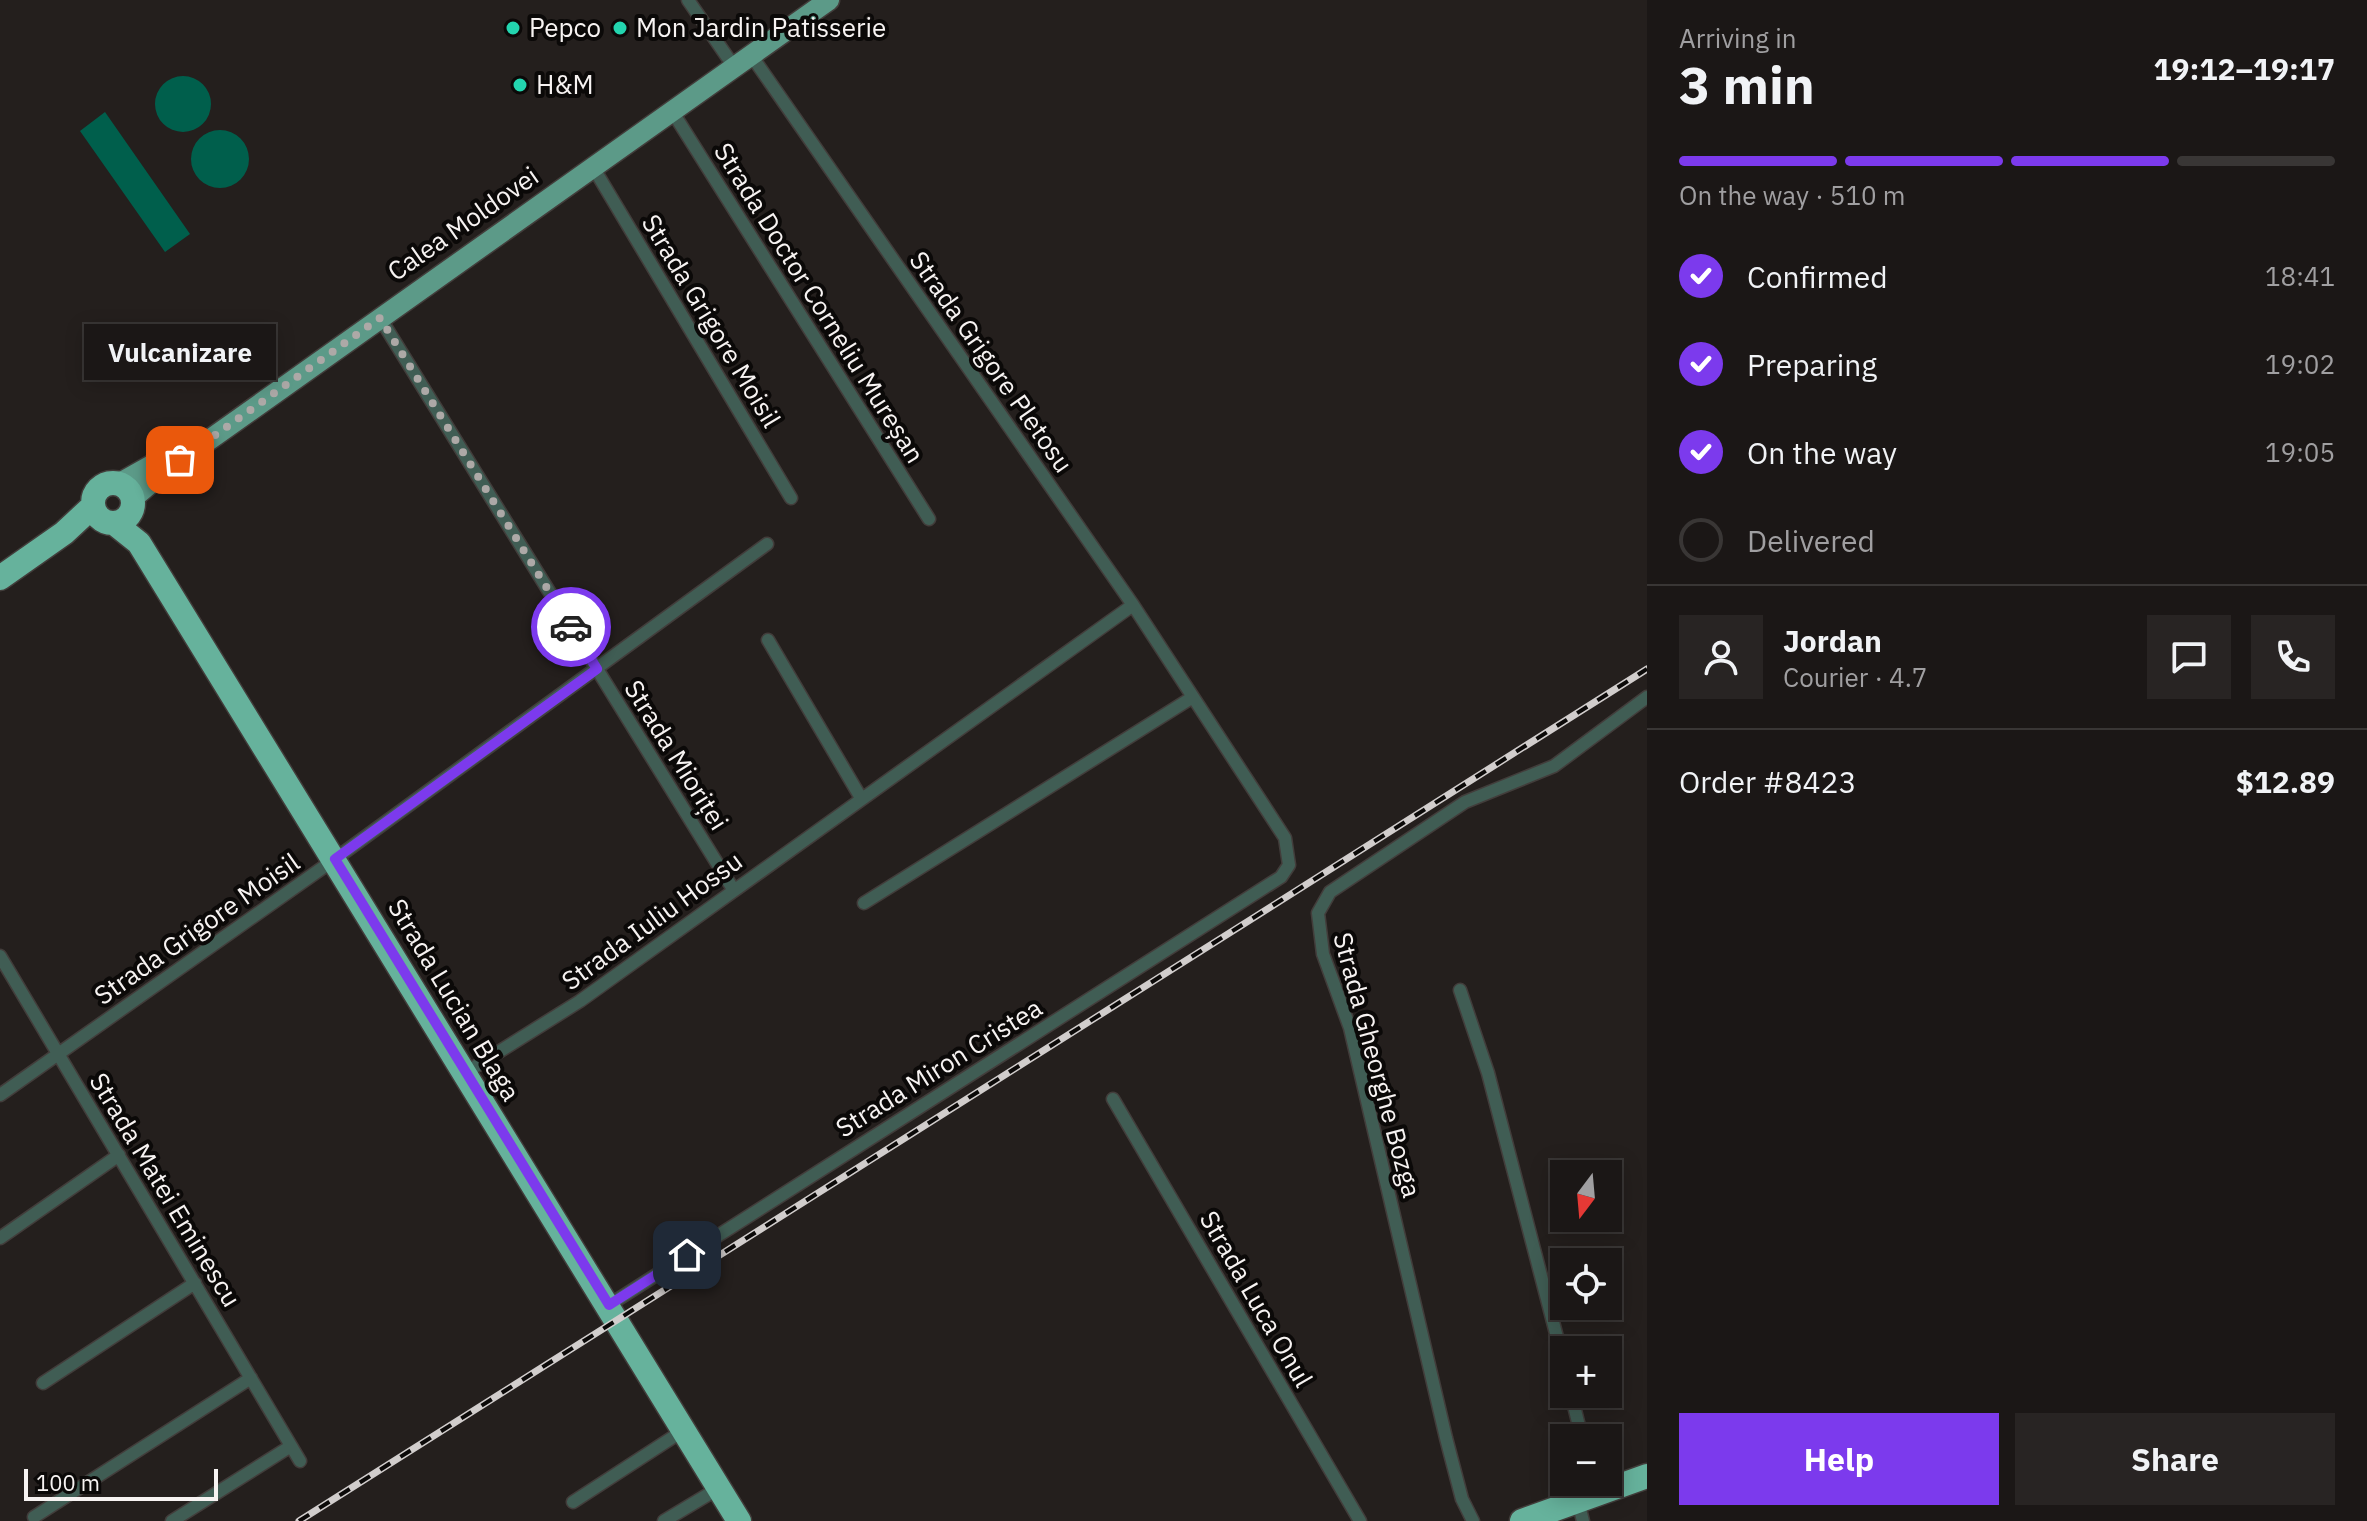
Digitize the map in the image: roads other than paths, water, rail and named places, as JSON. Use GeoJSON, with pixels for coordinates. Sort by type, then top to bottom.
{"type":"FeatureCollection","features":[{"type":"Feature","properties":{"kind":"highway","name":"Calea Moldovei"},"geometry":{"type":"LineString","coordinates":[[0,578],[64,533],[115,507]]}},
{"type":"Feature","properties":{"kind":"highway","name":"Strada Lucian Blaga"},"geometry":{"type":"LineString","coordinates":[[115,507],[335,859],[739,1521]]}},
{"type":"Feature","properties":{"kind":"highway"},"geometry":{"type":"LineString","coordinates":[[1522,1521],[1647,1476]]}},
{"type":"Feature","properties":{"kind":"main road","name":"Calea Moldovei"},"geometry":{"type":"LineString","coordinates":[[115,507],[158,463],[810,0]]}},
{"type":"Feature","properties":{"kind":"main road","name":"Calea Moldovei"},"geometry":{"type":"LineString","coordinates":[[115,507],[829,0]]}},
{"type":"Feature","properties":{"kind":"street"},"geometry":{"type":"LineString","coordinates":[[688,0],[728,58]]}},
{"type":"Feature","properties":{"kind":"street","name":"Strada Grigore Pletosu"},"geometry":{"type":"LineString","coordinates":[[751,55],[1133,605],[1285,838],[1289,865]]}},
{"type":"Feature","properties":{"kind":"street","name":"Strada Doctor Corneliu Mureșan"},"geometry":{"type":"LineString","coordinates":[[672,111],[929,519]]}},
{"type":"Feature","properties":{"kind":"street","name":"Strada Grigore Moisil"},"geometry":{"type":"LineString","coordinates":[[593,167],[791,498]]}},
{"type":"Feature","properties":{"kind":"street","name":"Strada Mioriței"},"geometry":{"type":"LineString","coordinates":[[380,318],[733,889]]}},
{"type":"Feature","properties":{"kind":"street","name":"Strada Grigore Moisil"},"geometry":{"type":"LineString","coordinates":[[0,1095],[335,859],[767,544]]}},
{"type":"Feature","properties":{"kind":"street","name":"Strada Iuliu Hossu"},"geometry":{"type":"LineString","coordinates":[[465,1073],[580,1001],[1133,605]]}},
{"type":"Feature","properties":{"kind":"street"},"geometry":{"type":"LineString","coordinates":[[768,640],[861,798]]}},
{"type":"Feature","properties":{"kind":"street"},"geometry":{"type":"LineString","coordinates":[[864,903],[1193,697]]}},
{"type":"Feature","properties":{"kind":"street","name":"Strada Gheorghe Bozga"},"geometry":{"type":"LineString","coordinates":[[1473,1521],[1462,1499],[1446,1438],[1350,1028],[1323,954],[1318,913],[1330,892],[1465,802],[1554,766],[1647,697]]}},
{"type":"Feature","properties":{"kind":"street","name":"Strada Miron Cristea"},"geometry":{"type":"LineString","coordinates":[[609,1305],[1281,877],[1289,865]]}},
{"type":"Feature","properties":{"kind":"street","name":"Strada Matei Eminescu"},"geometry":{"type":"LineString","coordinates":[[0,956],[300,1461]]}},
{"type":"Feature","properties":{"kind":"street"},"geometry":{"type":"LineString","coordinates":[[1460,990],[1488,1073],[1557,1336]]}},
{"type":"Feature","properties":{"kind":"street","name":"Strada Luca Onul"},"geometry":{"type":"LineString","coordinates":[[1113,1099],[1360,1521]]}},
{"type":"Feature","properties":{"kind":"street"},"geometry":{"type":"LineString","coordinates":[[0,1238],[119,1155]]}},
{"type":"Feature","properties":{"kind":"street"},"geometry":{"type":"LineString","coordinates":[[43,1383],[195,1283]]}},
{"type":"Feature","properties":{"kind":"street"},"geometry":{"type":"LineString","coordinates":[[34,1517],[251,1378]]}},
{"type":"Feature","properties":{"kind":"street"},"geometry":{"type":"LineString","coordinates":[[573,1502],[684,1430]]}},
{"type":"Feature","properties":{"kind":"street"},"geometry":{"type":"LineString","coordinates":[[172,1521],[291,1446]]}},
{"type":"Feature","properties":{"kind":"street"},"geometry":{"type":"LineString","coordinates":[[664,1521],[719,1488]]}},
{"type":"Feature","properties":{"kind":"railway"},"geometry":{"type":"LineString","coordinates":[[299,1521],[1647,669]]}},
{"type":"Feature","properties":{"kind":"place","name":"Pepco"},"geometry":{"type":"Point","coordinates":[513,28]}},
{"type":"Feature","properties":{"kind":"place","name":"Mon Jardin Patisserie"},"geometry":{"type":"Point","coordinates":[620,28]}},
{"type":"Feature","properties":{"kind":"place","name":"H&M"},"geometry":{"type":"Point","coordinates":[520,85]}},
{"type":"Feature","properties":{"kind":"place","name":"Vulcanizare"},"geometry":{"type":"Point","coordinates":[180,460]}}]}
